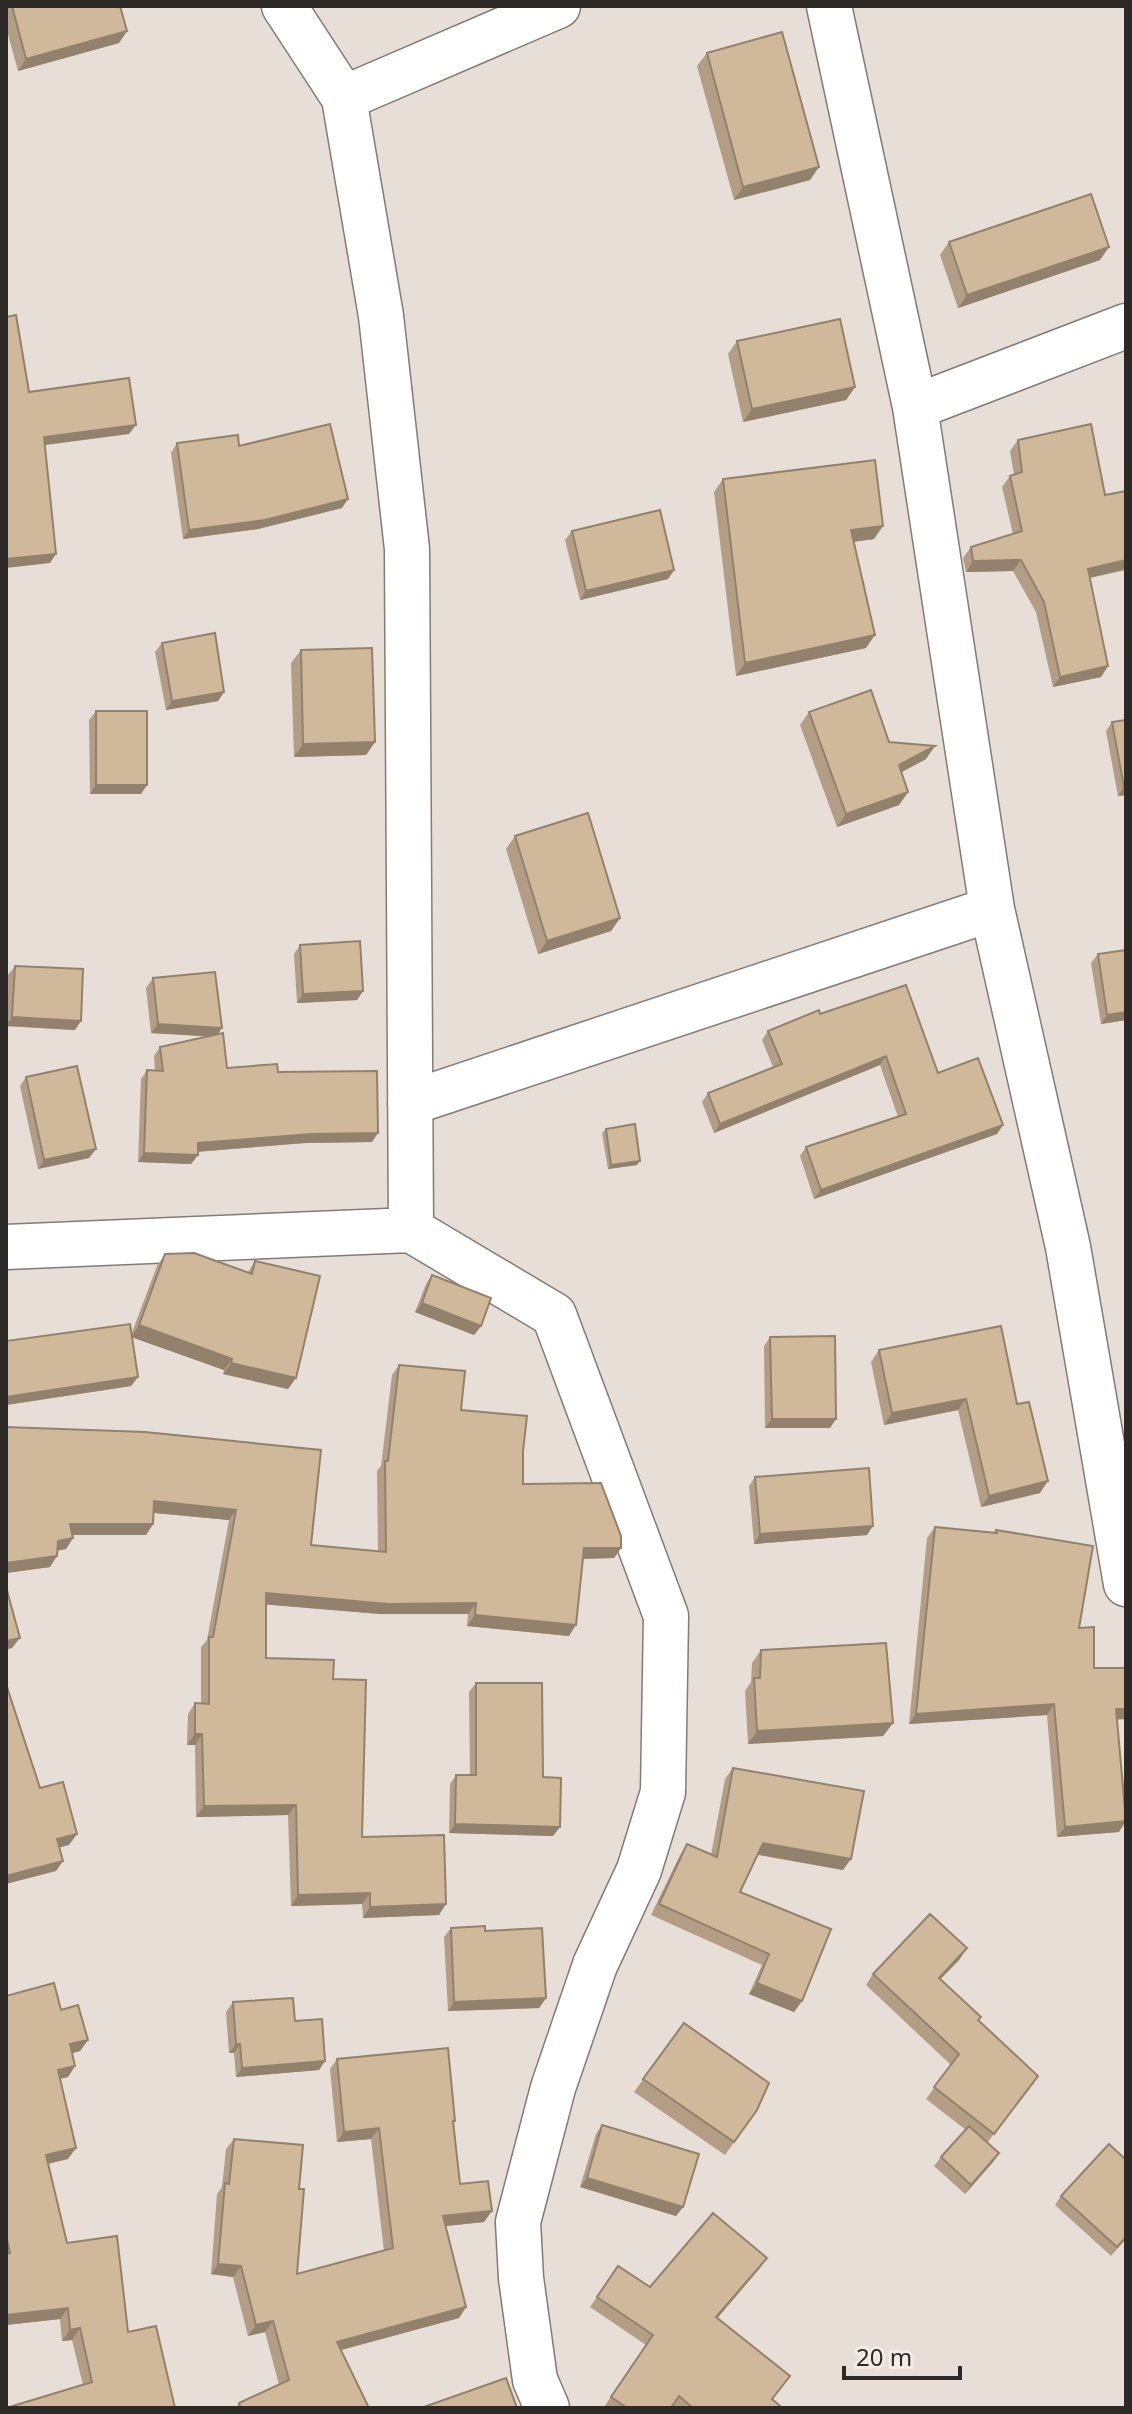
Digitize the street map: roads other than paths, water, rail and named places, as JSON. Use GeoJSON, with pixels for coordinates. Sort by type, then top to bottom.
{"type":"FeatureCollection","features":[{"type":"Feature","properties":{"kind":"street"},"geometry":{"type":"LineString","coordinates":[[284,6],[344,98],[381,316],[407,549],[411,1230]]}},
{"type":"Feature","properties":{"kind":"street"},"geometry":{"type":"LineString","coordinates":[[344,98],[558,6]]}},
{"type":"Feature","properties":{"kind":"street"},"geometry":{"type":"LineString","coordinates":[[829,6],[915,407],[992,909],[1068,1247],[1126,1584]]}},
{"type":"Feature","properties":{"kind":"street"},"geometry":{"type":"LineString","coordinates":[[915,407],[1126,326]]}},
{"type":"Feature","properties":{"kind":"street"},"geometry":{"type":"LineString","coordinates":[[410,1103],[992,909]]}},
{"type":"Feature","properties":{"kind":"street"},"geometry":{"type":"LineString","coordinates":[[6,1247],[411,1230],[554,1315],[666,1616],[663,1792],[639,1870],[595,1965],[553,2088],[518,2222],[521,2278],[535,2380],[547,2408]]}}]}
